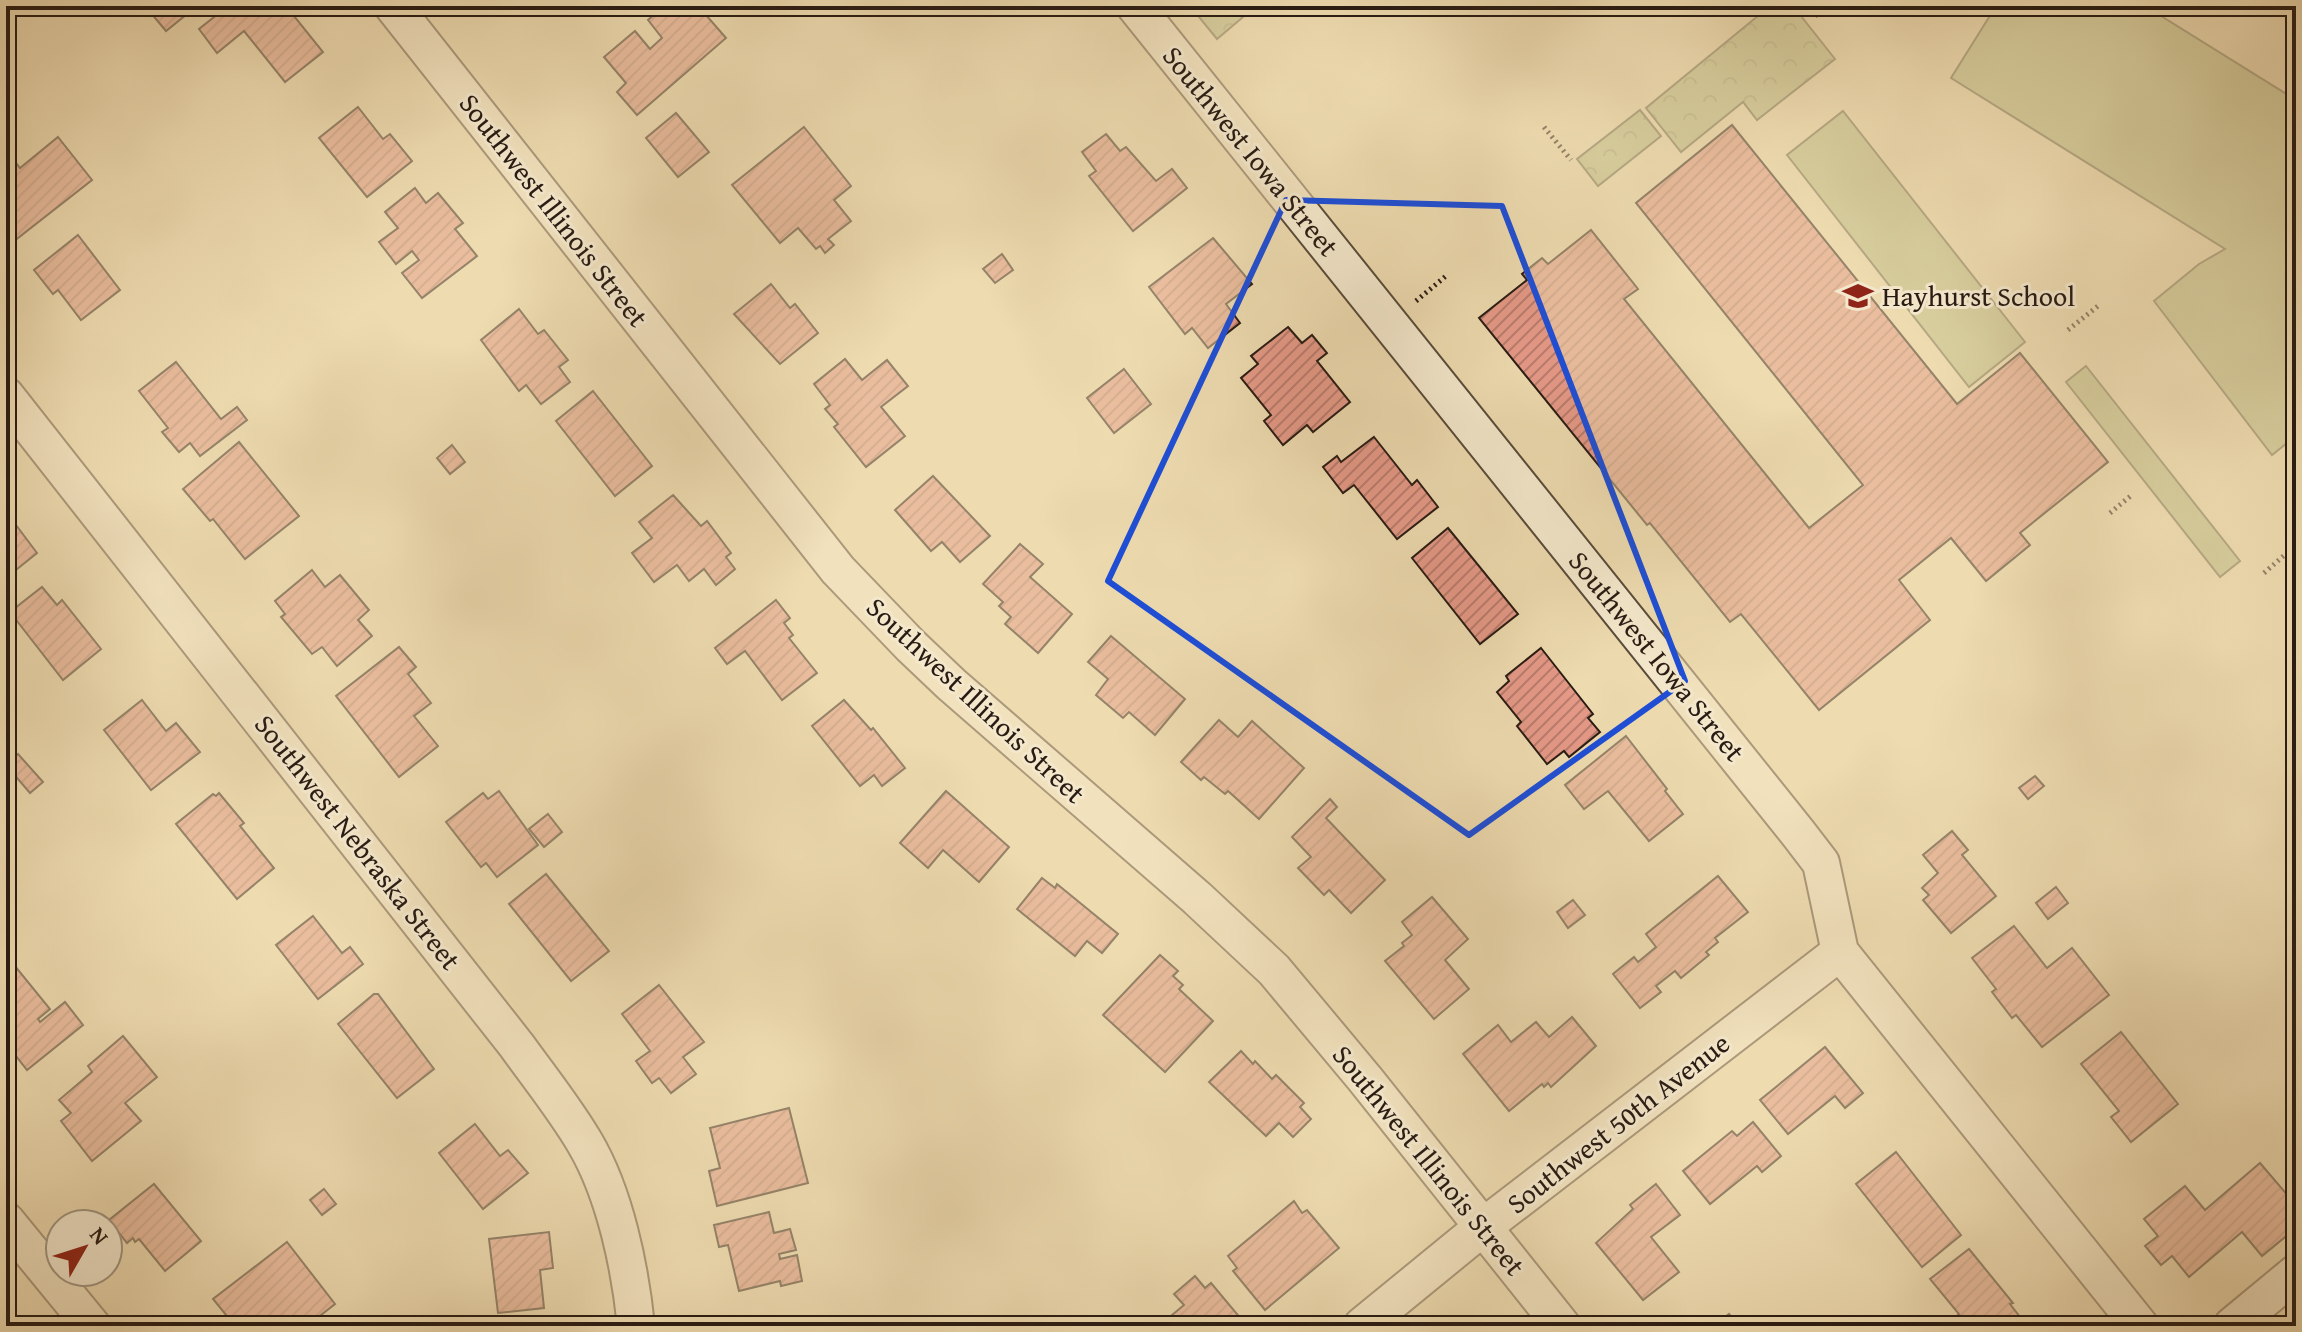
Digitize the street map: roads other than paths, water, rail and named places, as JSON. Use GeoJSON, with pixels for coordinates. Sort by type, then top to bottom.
{"type":"FeatureCollection","features":[{"type":"Feature","properties":{"kind":"street","name":"Southwest Illinois Street"},"geometry":{"type":"LineString","coordinates":[[393,6],[838,570],[951,684],[1197,898],[1274,970],[1562,1326]]}},
{"type":"Feature","properties":{"kind":"street","name":"Southwest Iowa Street"},"geometry":{"type":"LineString","coordinates":[[1135,6],[1821,863],[1840,952],[2140,1326]]}},
{"type":"Feature","properties":{"kind":"street","name":"Southwest Nebraska Street"},"geometry":{"type":"LineString","coordinates":[[6,396],[508,1034],[585,1143],[605,1186],[633,1292],[636,1326]]}},
{"type":"Feature","properties":{"kind":"street","name":"Southwest 50th Avenue"},"geometry":{"type":"LineString","coordinates":[[1362,1326],[1483,1227],[1840,952]]}},
{"type":"Feature","properties":{"kind":"street"},"geometry":{"type":"LineString","coordinates":[[6,1221],[92,1326]]}},
{"type":"Feature","properties":{"kind":"street"},"geometry":{"type":"LineString","coordinates":[[2232,1326],[2296,1273]]}},
{"type":"Feature","properties":{"kind":"place","name":"Hayhurst School"},"geometry":{"type":"Point","coordinates":[1858,296]}}]}
